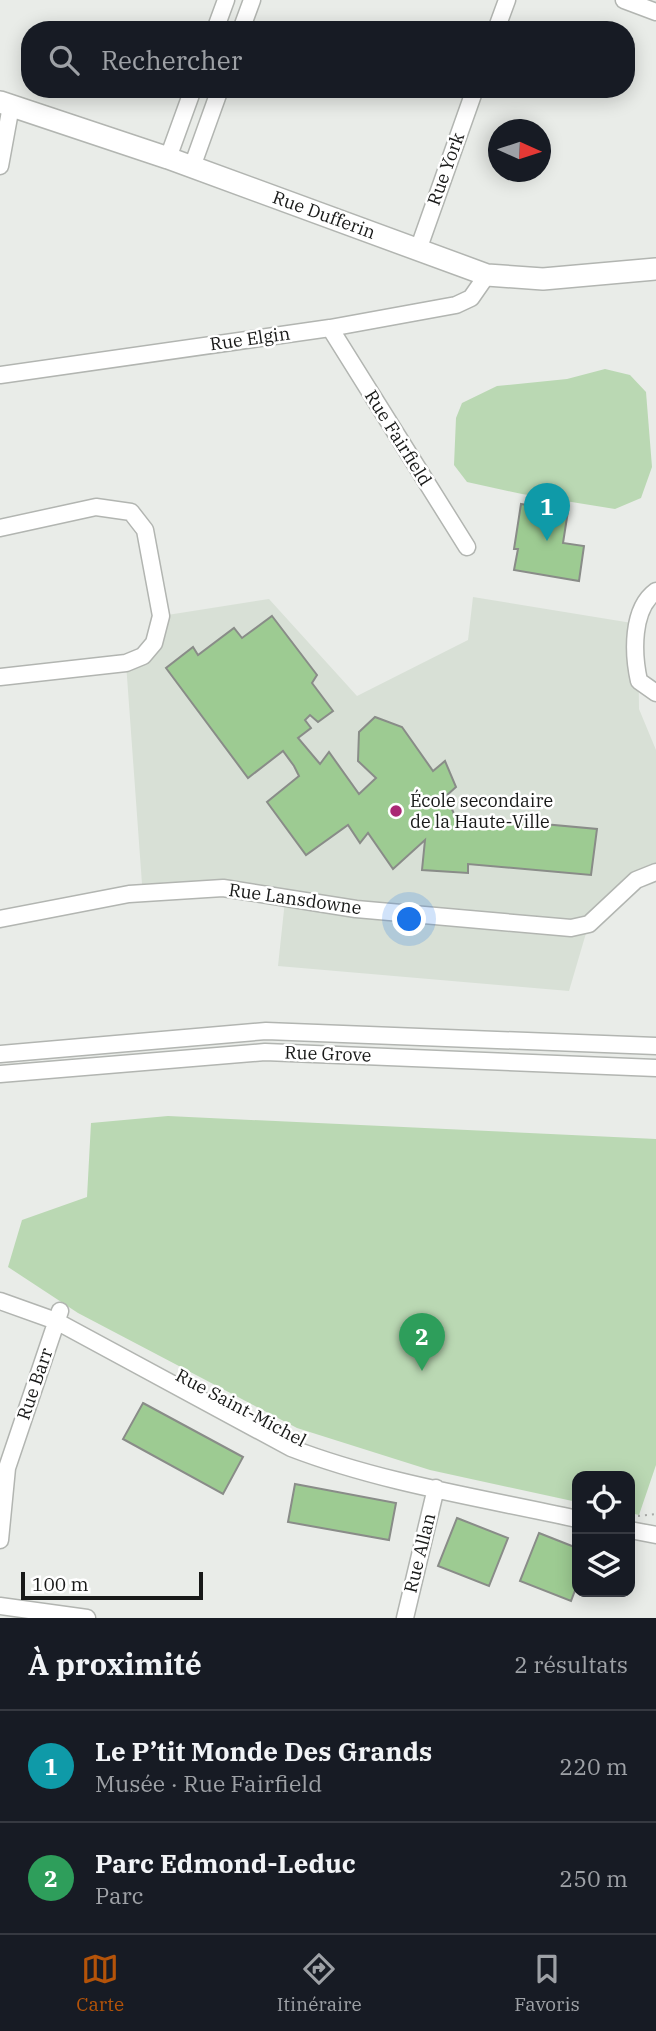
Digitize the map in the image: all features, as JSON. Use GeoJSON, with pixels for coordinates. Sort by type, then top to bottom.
{"type":"FeatureCollection","features":[{"type":"Feature","properties":{"kind":"main road","name":"Rue Dufferin"},"geometry":{"type":"LineString","coordinates":[[6,104],[168,158],[487,275],[543,279],[656,269]]}},
{"type":"Feature","properties":{"kind":"street"},"geometry":{"type":"LineString","coordinates":[[499,21],[507,0]]}},
{"type":"Feature","properties":{"kind":"street"},"geometry":{"type":"LineString","coordinates":[[624,0],[656,12]]}},
{"type":"Feature","properties":{"kind":"street"},"geometry":{"type":"LineString","coordinates":[[218,21],[225,3],[247,15]]}},
{"type":"Feature","properties":{"kind":"street"},"geometry":{"type":"LineString","coordinates":[[168,158],[190,98]]}},
{"type":"Feature","properties":{"kind":"street"},"geometry":{"type":"LineString","coordinates":[[192,167],[217,98]]}},
{"type":"Feature","properties":{"kind":"street","name":"Rue York"},"geometry":{"type":"LineString","coordinates":[[418,250],[472,98]]}},
{"type":"Feature","properties":{"kind":"street"},"geometry":{"type":"LineString","coordinates":[[0,166],[6,104]]}},
{"type":"Feature","properties":{"kind":"street","name":"Rue Elgin"},"geometry":{"type":"LineString","coordinates":[[0,375],[330,328],[456,305],[471,298],[487,275]]}},
{"type":"Feature","properties":{"kind":"street","name":"Rue Fairfield"},"geometry":{"type":"LineString","coordinates":[[330,328],[467,547]]}},
{"type":"Feature","properties":{"kind":"street"},"geometry":{"type":"LineString","coordinates":[[0,528],[96,507],[131,512],[145,530],[161,616],[154,643],[143,656],[126,663],[0,677]]}},
{"type":"Feature","properties":{"kind":"street"},"geometry":{"type":"LineString","coordinates":[[656,591],[648,597],[638,624],[635,662],[639,681],[656,694]]}},
{"type":"Feature","properties":{"kind":"street","name":"Rue Lansdowne"},"geometry":{"type":"LineString","coordinates":[[0,919],[129,894],[223,888],[356,909],[571,928],[589,923],[636,880],[656,872]]}},
{"type":"Feature","properties":{"kind":"street","name":"Rue Grove"},"geometry":{"type":"LineString","coordinates":[[0,1054],[266,1031],[656,1046]]}},
{"type":"Feature","properties":{"kind":"street","name":"Rue Grove"},"geometry":{"type":"LineString","coordinates":[[0,1074],[265,1052],[656,1068]]}},
{"type":"Feature","properties":{"kind":"street","name":"Rue Saint-Michel"},"geometry":{"type":"LineString","coordinates":[[0,1301],[58,1316],[290,1448],[342,1466],[572,1518]]}},
{"type":"Feature","properties":{"kind":"street","name":"Rue Barr"},"geometry":{"type":"LineString","coordinates":[[0,1540],[4,1467],[58,1316]]}},
{"type":"Feature","properties":{"kind":"street","name":"Rue Allan"},"geometry":{"type":"LineString","coordinates":[[405,1618],[436,1488]]}},
{"type":"Feature","properties":{"kind":"street"},"geometry":{"type":"LineString","coordinates":[[635,1531],[656,1535]]}},
{"type":"Feature","properties":{"kind":"street"},"geometry":{"type":"LineString","coordinates":[[0,1606],[87,1618]]}},
{"type":"Feature","properties":{"kind":"path"},"geometry":{"type":"LineString","coordinates":[[635,1516],[656,1514]]}},
{"type":"Feature","properties":{"kind":"shaded area","name":"École secondaire de la Haute-Ville"},"geometry":{"type":"Polygon","coordinates":[[[473,597],[638,624],[639,709],[656,750],[656,872],[589,923],[569,991],[278,966],[286,891],[217,880],[142,884],[126,663],[143,656],[161,616],[269,599],[357,696],[468,640],[473,597]]]}},
{"type":"Feature","properties":{"kind":"green space"},"geometry":{"type":"Polygon","coordinates":[[[605,369],[630,375],[646,392],[652,467],[641,498],[615,509],[522,494],[467,482],[454,465],[456,418],[462,403],[497,386],[567,379],[605,369]]]}},
{"type":"Feature","properties":{"kind":"green space"},"geometry":{"type":"Polygon","coordinates":[[[168,1116],[656,1139],[656,1465],[639,1515],[635,1514],[635,1471],[572,1471],[572,1501],[430,1470],[297,1428],[78,1313],[8,1267],[22,1220],[87,1197],[91,1123],[168,1116]]]}},
{"type":"Feature","properties":{"kind":"building"},"geometry":{"type":"Polygon","coordinates":[[[521,504],[568,511],[563,543],[584,546],[579,581],[514,570],[518,549],[514,549],[521,504]]]}},
{"type":"Feature","properties":{"kind":"building"},"geometry":{"type":"Polygon","coordinates":[[[272,616],[317,675],[312,683],[333,711],[318,722],[310,715],[305,720],[311,728],[298,738],[320,764],[329,752],[359,794],[376,778],[358,761],[359,732],[375,717],[402,727],[433,771],[445,761],[456,787],[446,796],[455,816],[597,829],[591,875],[468,864],[468,873],[422,870],[425,840],[393,869],[368,833],[360,843],[348,825],[306,855],[267,802],[299,776],[283,751],[248,778],[166,668],[193,647],[198,655],[234,628],[242,638],[272,616]]]}},
{"type":"Feature","properties":{"kind":"building"},"geometry":{"type":"Polygon","coordinates":[[[143,1403],[243,1457],[223,1494],[123,1439],[143,1403]]]}},
{"type":"Feature","properties":{"kind":"building"},"geometry":{"type":"Polygon","coordinates":[[[295,1484],[396,1503],[389,1540],[288,1522],[295,1484]]]}},
{"type":"Feature","properties":{"kind":"building"},"geometry":{"type":"Polygon","coordinates":[[[457,1518],[508,1538],[489,1586],[438,1566],[457,1518]]]}},
{"type":"Feature","properties":{"kind":"building"},"geometry":{"type":"Polygon","coordinates":[[[539,1533],[572,1546],[571,1601],[520,1581],[539,1533]]]}},
{"type":"Feature","properties":{"kind":"place","name":"Le P’tit Monde Des Grands"},"geometry":{"type":"Point","coordinates":[547,541]}},
{"type":"Feature","properties":{"kind":"place","name":"École secondaire de la Haute-Ville"},"geometry":{"type":"Point","coordinates":[396,811]}},
{"type":"Feature","properties":{"kind":"place","name":"Parc Edmond-Leduc"},"geometry":{"type":"Point","coordinates":[422,1371]}}]}
